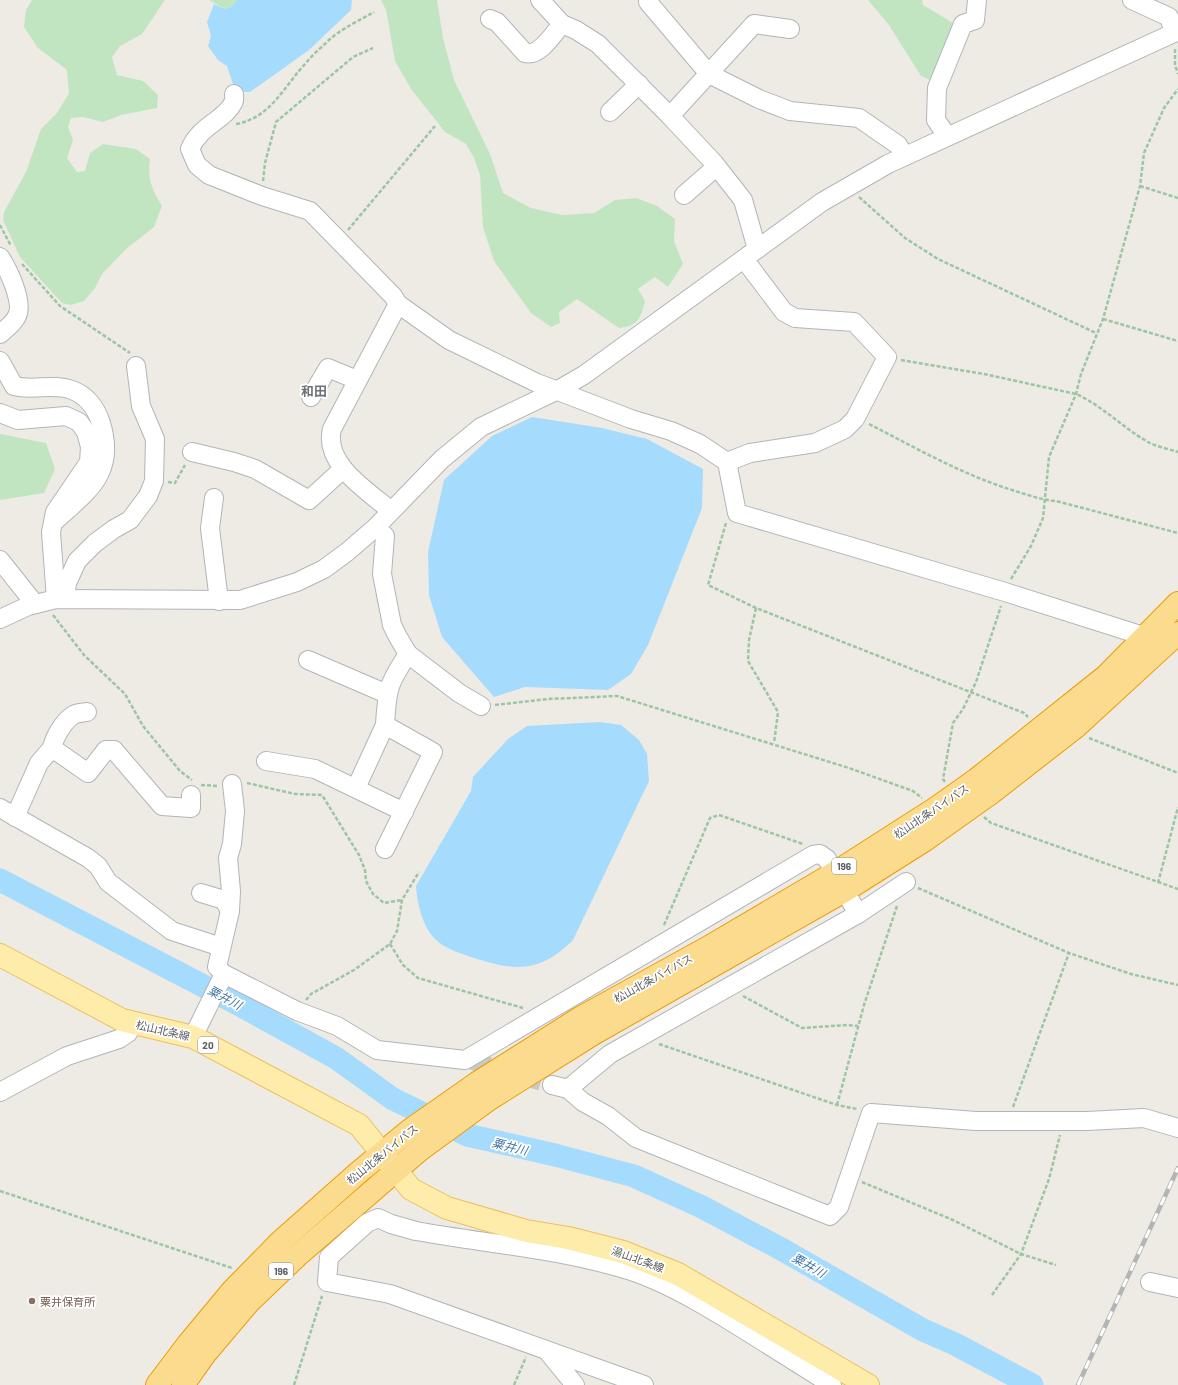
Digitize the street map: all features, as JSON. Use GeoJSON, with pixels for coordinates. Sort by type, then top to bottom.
{"type":"FeatureCollection","features":[{"type":"Feature","properties":{"kind":"highway","name":"松山北条バイパス"},"geometry":{"type":"LineString","coordinates":[[841,881],[1040,729],[1106,676],[1178,603]]}},
{"type":"Feature","properties":{"kind":"highway","name":"松山北条バイパス"},"geometry":{"type":"LineString","coordinates":[[157,1385],[188,1344],[244,1279],[280,1242],[410,1130],[593,1034],[841,881],[925,840],[973,806],[1077,726],[1175,641]]}},
{"type":"Feature","properties":{"kind":"highway","name":"松山北条バイパス"},"geometry":{"type":"LineString","coordinates":[[182,1385],[205,1354],[249,1302],[297,1256],[421,1149],[483,1092]]}},
{"type":"Feature","properties":{"kind":"main road","name":"松山北条線"},"geometry":{"type":"LineString","coordinates":[[0,955],[122,1020],[193,1036],[359,1125],[395,1171]]}},
{"type":"Feature","properties":{"kind":"main road","name":"湯山北条線"},"geometry":{"type":"LineString","coordinates":[[395,1171],[411,1189],[447,1208],[526,1231],[568,1238],[623,1252],[678,1274],[798,1354],[868,1385]]}},
{"type":"Feature","properties":{"kind":"street"},"geometry":{"type":"LineString","coordinates":[[540,0],[562,24],[576,30],[598,44],[639,84],[716,166],[743,200],[750,254],[784,312],[795,318],[854,322],[887,357],[855,419],[845,429],[815,443],[750,452],[728,462]]}},
{"type":"Feature","properties":{"kind":"street"},"geometry":{"type":"LineString","coordinates":[[947,136],[936,120],[937,88],[963,24],[975,20],[977,0]]}},
{"type":"Feature","properties":{"kind":"street"},"geometry":{"type":"LineString","coordinates":[[0,619],[51,601],[240,600],[297,582],[324,569],[347,552],[376,527],[442,459],[481,427],[558,390],[614,354],[822,202],[905,156],[1176,32],[1169,17],[1132,0]]}},
{"type":"Feature","properties":{"kind":"street"},"geometry":{"type":"LineString","coordinates":[[648,2],[709,74],[759,100],[790,111],[858,118],[898,145],[905,156]]}},
{"type":"Feature","properties":{"kind":"street"},"geometry":{"type":"LineString","coordinates":[[490,19],[497,22],[525,53],[529,54],[535,53],[562,24]]}},
{"type":"Feature","properties":{"kind":"street"},"geometry":{"type":"LineString","coordinates":[[670,116],[754,24],[790,29]]}},
{"type":"Feature","properties":{"kind":"street"},"geometry":{"type":"LineString","coordinates":[[610,112],[639,84]]}},
{"type":"Feature","properties":{"kind":"street"},"geometry":{"type":"LineString","coordinates":[[234,94],[234,103],[202,131],[194,140],[190,149],[197,165],[209,175],[262,196],[310,211],[393,296],[398,304],[450,340],[537,383],[631,419],[671,431],[700,444],[728,462],[737,513],[1005,592],[1145,637],[1175,641]]}},
{"type":"Feature","properties":{"kind":"street"},"geometry":{"type":"LineString","coordinates":[[684,194],[716,166]]}},
{"type":"Feature","properties":{"kind":"street"},"geometry":{"type":"LineString","coordinates":[[0,334],[17,316],[20,307],[8,270],[7,255]]}},
{"type":"Feature","properties":{"kind":"street"},"geometry":{"type":"LineString","coordinates":[[391,511],[350,477],[343,469],[329,440],[332,429],[398,304]]}},
{"type":"Feature","properties":{"kind":"street"},"geometry":{"type":"LineString","coordinates":[[330,356],[360,374]]}},
{"type":"Feature","properties":{"kind":"street"},"geometry":{"type":"LineString","coordinates":[[0,361],[14,386],[23,388],[52,388],[71,390],[88,399],[97,411],[106,440],[106,454],[102,470],[90,488],[53,522]]}},
{"type":"Feature","properties":{"kind":"street"},"geometry":{"type":"LineString","coordinates":[[51,601],[67,583],[77,561],[95,542],[114,528],[130,520],[148,496],[154,481],[155,439],[141,406],[136,366]]}},
{"type":"Feature","properties":{"kind":"street"},"geometry":{"type":"LineString","coordinates":[[311,398],[328,368],[360,374]]}},
{"type":"Feature","properties":{"kind":"street"},"geometry":{"type":"LineString","coordinates":[[0,413],[18,420],[66,416],[78,422],[86,432],[90,447],[89,462],[55,512],[51,532],[51,601]]}},
{"type":"Feature","properties":{"kind":"street"},"geometry":{"type":"LineString","coordinates":[[192,452],[234,462],[255,469],[309,500],[343,469]]}},
{"type":"Feature","properties":{"kind":"street"},"geometry":{"type":"LineString","coordinates":[[214,498],[210,528],[219,601]]}},
{"type":"Feature","properties":{"kind":"street"},"geometry":{"type":"LineString","coordinates":[[376,527],[385,536],[382,574],[392,625],[408,654],[459,693],[481,706]]}},
{"type":"Feature","properties":{"kind":"street"},"geometry":{"type":"LineString","coordinates":[[0,560],[51,601]]}},
{"type":"Feature","properties":{"kind":"street"},"geometry":{"type":"LineString","coordinates":[[356,788],[385,725],[387,694],[392,678],[408,654]]}},
{"type":"Feature","properties":{"kind":"street"},"geometry":{"type":"LineString","coordinates":[[308,660],[387,694]]}},
{"type":"Feature","properties":{"kind":"street"},"geometry":{"type":"LineString","coordinates":[[15,817],[39,763],[52,748],[54,740],[71,716],[77,713],[88,712]]}},
{"type":"Feature","properties":{"kind":"street"},"geometry":{"type":"LineString","coordinates":[[384,842],[404,812],[434,752],[385,725]]}},
{"type":"Feature","properties":{"kind":"street"},"geometry":{"type":"LineString","coordinates":[[52,748],[88,773],[106,750],[114,750],[162,806],[191,808],[191,795]]}},
{"type":"Feature","properties":{"kind":"street"},"geometry":{"type":"LineString","coordinates":[[274,758],[315,769],[404,812]]}},
{"type":"Feature","properties":{"kind":"street"},"geometry":{"type":"LineString","coordinates":[[232,784],[235,811],[232,844],[228,858],[231,891],[230,911],[217,967],[223,976],[297,1011],[337,1026],[377,1050],[469,1060],[654,947],[812,855],[820,854],[827,859],[841,881],[858,914]]}},
{"type":"Feature","properties":{"kind":"street"},"geometry":{"type":"LineString","coordinates":[[0,808],[50,835],[88,858],[98,866],[108,882],[172,931],[221,947]]}},
{"type":"Feature","properties":{"kind":"street"},"geometry":{"type":"LineString","coordinates":[[906,882],[858,914],[610,1054],[560,1087],[608,1116],[636,1138],[830,1216],[839,1207],[871,1113],[976,1121],[1064,1121],[1144,1118],[1178,1128]]}},
{"type":"Feature","properties":{"kind":"street"},"geometry":{"type":"LineString","coordinates":[[201,893],[224,900],[230,911]]}},
{"type":"Feature","properties":{"kind":"street"},"geometry":{"type":"LineString","coordinates":[[193,1036],[223,976]]}},
{"type":"Feature","properties":{"kind":"street"},"geometry":{"type":"LineString","coordinates":[[0,1092],[67,1056],[119,1039],[128,1033],[133,1023]]}},
{"type":"Feature","properties":{"kind":"street"},"geometry":{"type":"LineString","coordinates":[[364,1197],[378,1218],[391,1224],[416,1231],[589,1259],[633,1272],[668,1287],[706,1308],[798,1354],[832,1385]]}},
{"type":"Feature","properties":{"kind":"street"},"geometry":{"type":"LineString","coordinates":[[378,1218],[367,1223],[329,1257],[327,1282],[390,1294],[547,1352],[644,1385]]}},
{"type":"Feature","properties":{"kind":"street"},"geometry":{"type":"LineString","coordinates":[[1150,1282],[1178,1288]]}},
{"type":"Feature","properties":{"kind":"street"},"geometry":{"type":"LineString","coordinates":[[547,1352],[575,1385]]}},
{"type":"Feature","properties":{"kind":"path"},"geometry":{"type":"LineString","coordinates":[[233,124],[250,121],[272,105],[306,62],[332,38],[374,12]]}},
{"type":"Feature","properties":{"kind":"path"},"geometry":{"type":"LineString","coordinates":[[1176,32],[1175,65],[1178,74]]}},
{"type":"Feature","properties":{"kind":"path"},"geometry":{"type":"LineString","coordinates":[[262,196],[264,163],[276,122],[353,57],[373,48]]}},
{"type":"Feature","properties":{"kind":"path"},"geometry":{"type":"LineString","coordinates":[[953,796],[943,779],[953,723],[963,709],[976,682],[1005,592],[1031,546],[1043,518],[1049,457],[1076,394],[1081,374],[1096,333],[1103,319],[1140,186],[1144,153],[1164,108],[1178,89]]}},
{"type":"Feature","properties":{"kind":"path"},"geometry":{"type":"LineString","coordinates":[[339,241],[435,126]]}},
{"type":"Feature","properties":{"kind":"path"},"geometry":{"type":"LineString","coordinates":[[1140,186],[1178,198]]}},
{"type":"Feature","properties":{"kind":"path"},"geometry":{"type":"LineString","coordinates":[[847,187],[905,238],[938,259],[1096,333]]}},
{"type":"Feature","properties":{"kind":"path"},"geometry":{"type":"LineString","coordinates":[[0,225],[7,255]]}},
{"type":"Feature","properties":{"kind":"path"},"geometry":{"type":"LineString","coordinates":[[18,259],[60,306],[130,353],[136,366]]}},
{"type":"Feature","properties":{"kind":"path"},"geometry":{"type":"LineString","coordinates":[[1103,319],[1178,341]]}},
{"type":"Feature","properties":{"kind":"path"},"geometry":{"type":"LineString","coordinates":[[887,357],[984,374],[1076,394],[1089,400],[1130,431],[1150,443],[1178,452]]}},
{"type":"Feature","properties":{"kind":"path"},"geometry":{"type":"LineString","coordinates":[[855,419],[975,477],[1044,500],[1056,501],[1178,533]]}},
{"type":"Feature","properties":{"kind":"path"},"geometry":{"type":"LineString","coordinates":[[154,481],[175,483],[192,452]]}},
{"type":"Feature","properties":{"kind":"path"},"geometry":{"type":"LineString","coordinates":[[737,513],[728,515],[708,585],[756,608],[1024,713],[1040,729]]}},
{"type":"Feature","properties":{"kind":"path"},"geometry":{"type":"LineString","coordinates":[[51,601],[51,612],[55,618],[84,655],[125,694],[143,726],[180,771],[202,785],[220,786],[243,782],[295,794],[322,796],[359,855],[365,870],[366,881],[373,894],[384,903],[402,900]]}},
{"type":"Feature","properties":{"kind":"path"},"geometry":{"type":"LineString","coordinates":[[756,608],[749,640],[748,661],[778,712],[774,743]]}},
{"type":"Feature","properties":{"kind":"path"},"geometry":{"type":"LineString","coordinates":[[481,706],[548,699],[617,696],[774,743],[913,791],[922,799],[930,812]]}},
{"type":"Feature","properties":{"kind":"path"},"geometry":{"type":"LineString","coordinates":[[1077,726],[1090,738],[1178,773]]}},
{"type":"Feature","properties":{"kind":"path"},"geometry":{"type":"LineString","coordinates":[[973,806],[991,823],[1178,890]]}},
{"type":"Feature","properties":{"kind":"path"},"geometry":{"type":"LineString","coordinates":[[1158,883],[1178,807]]}},
{"type":"Feature","properties":{"kind":"path"},"geometry":{"type":"LineString","coordinates":[[654,947],[710,818],[719,815],[812,847],[820,854]]}},
{"type":"Feature","properties":{"kind":"path"},"geometry":{"type":"LineString","coordinates":[[297,1011],[311,994],[354,970],[390,944],[397,931],[402,900],[419,872]]}},
{"type":"Feature","properties":{"kind":"path"},"geometry":{"type":"LineString","coordinates":[[837,1104],[858,1026],[906,882],[1069,953],[1131,974],[1178,985]]}},
{"type":"Feature","properties":{"kind":"path"},"geometry":{"type":"LineString","coordinates":[[390,944],[403,966],[418,978],[523,1008],[529,1022]]}},
{"type":"Feature","properties":{"kind":"path"},"geometry":{"type":"LineString","coordinates":[[1008,1121],[1069,953]]}},
{"type":"Feature","properties":{"kind":"path"},"geometry":{"type":"LineString","coordinates":[[729,988],[802,1028],[847,1025],[858,1026]]}},
{"type":"Feature","properties":{"kind":"path"},"geometry":{"type":"LineString","coordinates":[[642,1037],[665,1047],[837,1104],[871,1113]]}},
{"type":"Feature","properties":{"kind":"path"},"geometry":{"type":"LineString","coordinates":[[992,1295],[1021,1254],[1049,1179],[1064,1121]]}},
{"type":"Feature","properties":{"kind":"path"},"geometry":{"type":"LineString","coordinates":[[850,1176],[953,1220],[1021,1254],[1056,1265]]}},
{"type":"Feature","properties":{"kind":"path"},"geometry":{"type":"LineString","coordinates":[[0,1191],[230,1266],[244,1279]]}},
{"type":"Feature","properties":{"kind":"path"},"geometry":{"type":"LineString","coordinates":[[294,1385],[327,1282]]}},
{"type":"Feature","properties":{"kind":"path"},"geometry":{"type":"LineString","coordinates":[[514,1385],[531,1346]]}},
{"type":"Feature","properties":{"kind":"green space"},"geometry":{"type":"Polygon","coordinates":[[[32,0],[165,0],[142,34],[120,46],[112,57],[117,75],[143,81],[158,95],[157,108],[121,115],[103,122],[83,117],[71,118],[68,127],[73,140],[67,158],[77,172],[85,171],[90,153],[103,144],[136,149],[150,159],[149,172],[151,184],[162,206],[154,227],[126,249],[102,274],[95,288],[84,301],[71,305],[62,303],[20,257],[3,220],[4,212],[26,172],[41,129],[57,113],[69,93],[67,70],[38,48],[24,27],[26,10],[32,0]]]}},
{"type":"Feature","properties":{"kind":"green space"},"geometry":{"type":"Polygon","coordinates":[[[209,0],[237,0],[232,6],[225,9],[209,0]]]}},
{"type":"Feature","properties":{"kind":"green space"},"geometry":{"type":"Polygon","coordinates":[[[381,0],[437,0],[443,38],[454,80],[490,154],[503,193],[531,208],[562,215],[594,213],[615,200],[636,198],[657,206],[675,219],[674,241],[683,264],[668,287],[655,277],[638,289],[645,301],[640,317],[634,323],[619,328],[577,299],[559,312],[560,323],[551,327],[531,313],[494,261],[483,227],[480,175],[474,158],[466,144],[445,132],[411,89],[395,61],[386,10],[381,0]]]}},
{"type":"Feature","properties":{"kind":"green space"},"geometry":{"type":"Polygon","coordinates":[[[868,0],[922,0],[923,5],[953,23],[961,36],[932,81],[921,76],[889,25],[868,0]]]}},
{"type":"Feature","properties":{"kind":"green space"},"geometry":{"type":"Polygon","coordinates":[[[0,434],[46,443],[55,469],[44,493],[0,500],[0,434]]]}},
{"type":"Feature","properties":{"kind":"water"},"geometry":{"type":"Polygon","coordinates":[[[237,0],[352,0],[351,10],[309,50],[250,92],[242,92],[233,84],[227,66],[218,60],[208,46],[211,36],[207,22],[214,4],[225,9],[232,6],[237,0]]]}},
{"type":"Feature","properties":{"kind":"water"},"geometry":{"type":"Polygon","coordinates":[[[532,417],[602,428],[647,439],[703,469],[702,508],[648,645],[631,674],[608,690],[525,687],[494,697],[442,637],[429,595],[428,552],[444,480],[492,436],[532,417]]]}},
{"type":"Feature","properties":{"kind":"water"},"geometry":{"type":"Polygon","coordinates":[[[600,722],[621,725],[639,740],[647,754],[649,781],[573,940],[549,959],[537,964],[513,967],[486,962],[459,953],[438,942],[430,933],[424,922],[418,904],[416,886],[471,791],[473,777],[508,739],[527,726],[600,722]]]}},
{"type":"Feature","properties":{"kind":"waterway","name":"粟井川"},"geometry":{"type":"LineString","coordinates":[[0,880],[238,1004],[336,1058],[393,1099],[467,1135],[555,1155],[634,1176],[702,1207],[783,1250],[923,1330],[955,1344],[1032,1385]]}},
{"type":"Feature","properties":{"kind":"tunnel"},"geometry":{"type":"LineString","coordinates":[[472,1061],[552,1085]]}},
{"type":"Feature","properties":{"kind":"railway"},"geometry":{"type":"LineString","coordinates":[[1078,1385],[1178,1168]]}},
{"type":"Feature","properties":{"kind":"place","name":"粟井保育所"},"geometry":{"type":"Point","coordinates":[32,1301]}},
{"type":"Feature","properties":{"kind":"district","name":"和田"},"geometry":{"type":"Point","coordinates":[314,391]}}]}
